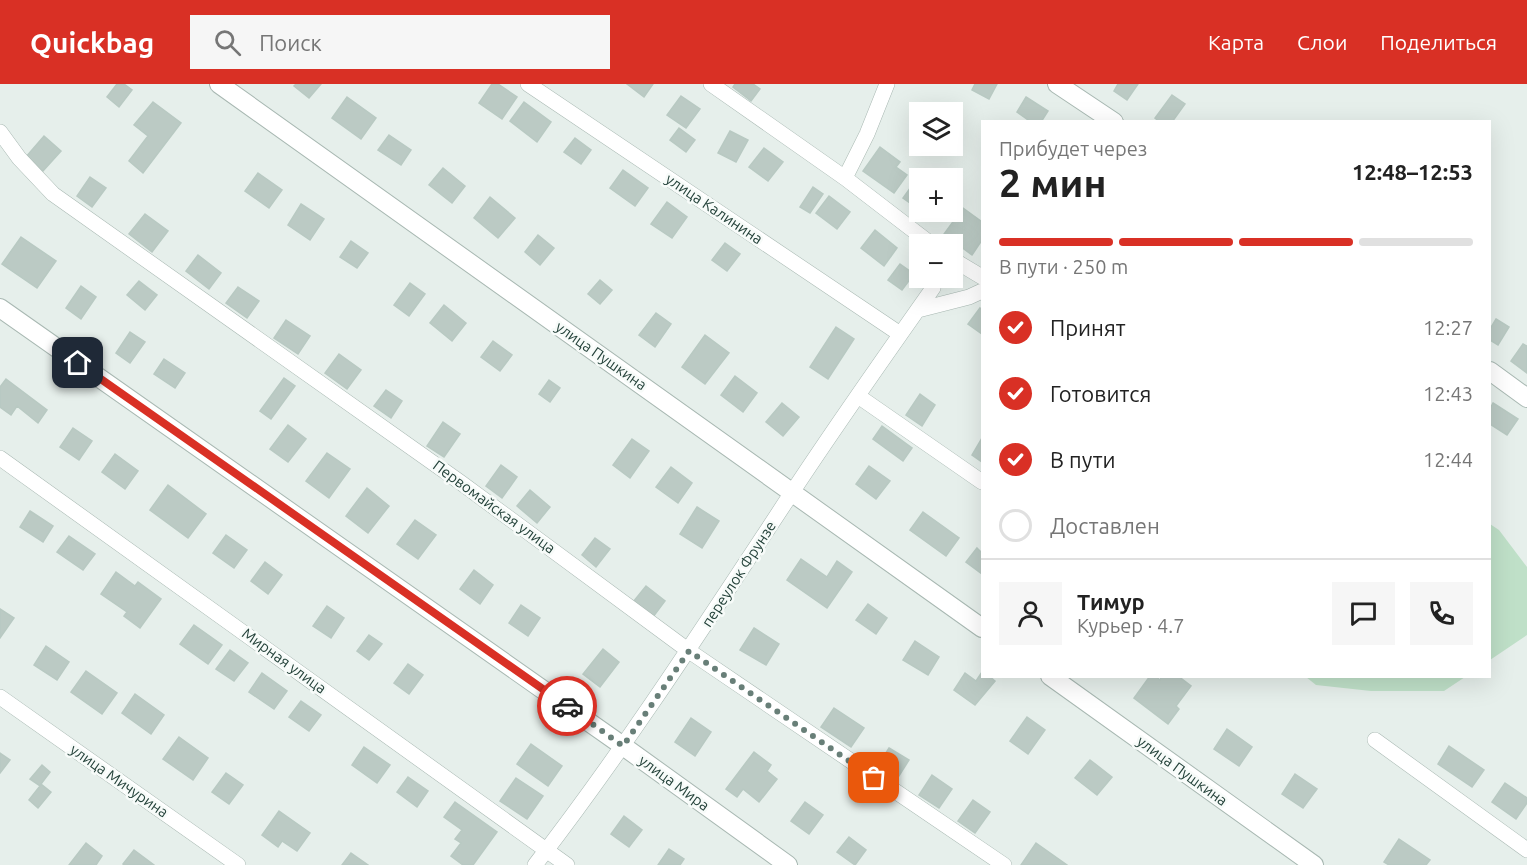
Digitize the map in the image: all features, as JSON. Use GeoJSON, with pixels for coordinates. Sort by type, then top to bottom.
{"type":"FeatureCollection","features":[{"type":"Feature","properties":{"kind":"street","name":"улица Пушкина"},"geometry":{"type":"LineString","coordinates":[[219,84],[981,627]]}},
{"type":"Feature","properties":{"kind":"street","name":"улица Калинина"},"geometry":{"type":"LineString","coordinates":[[528,84],[900,334]]}},
{"type":"Feature","properties":{"kind":"street"},"geometry":{"type":"LineString","coordinates":[[711,84],[845,178],[919,234]]}},
{"type":"Feature","properties":{"kind":"street"},"geometry":{"type":"LineString","coordinates":[[845,178],[867,134],[887,84]]}},
{"type":"Feature","properties":{"kind":"street"},"geometry":{"type":"LineString","coordinates":[[1057,84],[1111,120]]}},
{"type":"Feature","properties":{"kind":"street","name":"Первомайская улица"},"geometry":{"type":"LineString","coordinates":[[0,132],[19,158],[53,194],[460,482],[689,651],[1004,865]]}},
{"type":"Feature","properties":{"kind":"street"},"geometry":{"type":"LineString","coordinates":[[963,266],[981,276]]}},
{"type":"Feature","properties":{"kind":"street","name":"переулок Фрунзе"},"geometry":{"type":"LineString","coordinates":[[535,865],[623,746],[689,651],[792,492],[933,288]]}},
{"type":"Feature","properties":{"kind":"street"},"geometry":{"type":"LineString","coordinates":[[918,310],[969,297],[981,291]]}},
{"type":"Feature","properties":{"kind":"street","name":"улица Мира"},"geometry":{"type":"LineString","coordinates":[[0,308],[623,746],[788,865]]}},
{"type":"Feature","properties":{"kind":"street"},"geometry":{"type":"LineString","coordinates":[[1491,372],[1527,398]]}},
{"type":"Feature","properties":{"kind":"street"},"geometry":{"type":"LineString","coordinates":[[858,396],[981,481]]}},
{"type":"Feature","properties":{"kind":"street","name":"Мирная улица"},"geometry":{"type":"LineString","coordinates":[[0,458],[567,865]]}},
{"type":"Feature","properties":{"kind":"street","name":"улица Пушкина"},"geometry":{"type":"LineString","coordinates":[[1053,678],[1314,865]]}},
{"type":"Feature","properties":{"kind":"street","name":"улица Мичурина"},"geometry":{"type":"LineString","coordinates":[[0,697],[238,865]]}},
{"type":"Feature","properties":{"kind":"street"},"geometry":{"type":"LineString","coordinates":[[1375,740],[1527,850]]}},
{"type":"Feature","properties":{"kind":"green space"},"geometry":{"type":"Polygon","coordinates":[[[1491,525],[1499,530],[1527,567],[1527,635],[1491,659],[1491,525]]]}},
{"type":"Feature","properties":{"kind":"green space"},"geometry":{"type":"Polygon","coordinates":[[[1307,678],[1464,678],[1444,691],[1371,691],[1316,685],[1307,678]]]}},
{"type":"Feature","properties":{"kind":"building"},"geometry":{"type":"Polygon","coordinates":[[[117,84],[124,84],[132,90],[119,107],[107,97],[117,84]]]}},
{"type":"Feature","properties":{"kind":"building"},"geometry":{"type":"Polygon","coordinates":[[[296,84],[321,84],[309,98],[294,86],[296,84]]]}},
{"type":"Feature","properties":{"kind":"building"},"geometry":{"type":"Polygon","coordinates":[[[492,84],[498,84],[517,97],[502,119],[479,103],[492,84]]]}},
{"type":"Feature","properties":{"kind":"building"},"geometry":{"type":"Polygon","coordinates":[[[627,84],[653,84],[644,97],[627,84]]]}},
{"type":"Feature","properties":{"kind":"building"},"geometry":{"type":"Polygon","coordinates":[[[735,84],[753,84],[760,89],[751,101],[733,87],[735,84]]]}},
{"type":"Feature","properties":{"kind":"building"},"geometry":{"type":"Polygon","coordinates":[[[975,84],[997,84],[989,99],[972,90],[975,84]]]}},
{"type":"Feature","properties":{"kind":"building"},"geometry":{"type":"Polygon","coordinates":[[[1118,84],[1138,84],[1127,100],[1114,91],[1118,84]]]}},
{"type":"Feature","properties":{"kind":"building"},"geometry":{"type":"Polygon","coordinates":[[[1172,95],[1185,104],[1173,120],[1155,118],[1172,95]]]}},
{"type":"Feature","properties":{"kind":"building"},"geometry":{"type":"Polygon","coordinates":[[[681,96],[700,109],[686,128],[667,115],[681,96]]]}},
{"type":"Feature","properties":{"kind":"building"},"geometry":{"type":"Polygon","coordinates":[[[347,97],[376,118],[361,139],[332,118],[347,97]]]}},
{"type":"Feature","properties":{"kind":"building"},"geometry":{"type":"Polygon","coordinates":[[[1026,97],[1048,111],[1042,120],[1028,120],[1017,112],[1026,97]]]}},
{"type":"Feature","properties":{"kind":"building"},"geometry":{"type":"Polygon","coordinates":[[[153,102],[181,123],[143,173],[129,161],[148,136],[134,125],[153,102]]]}},
{"type":"Feature","properties":{"kind":"building"},"geometry":{"type":"Polygon","coordinates":[[[524,102],[551,122],[537,142],[510,121],[524,102]]]}},
{"type":"Feature","properties":{"kind":"building"},"geometry":{"type":"Polygon","coordinates":[[[679,128],[695,140],[686,152],[670,140],[679,128]]]}},
{"type":"Feature","properties":{"kind":"building"},"geometry":{"type":"Polygon","coordinates":[[[730,131],[748,140],[736,162],[718,153],[730,131]]]}},
{"type":"Feature","properties":{"kind":"building"},"geometry":{"type":"Polygon","coordinates":[[[389,135],[411,150],[401,165],[378,150],[389,135]]]}},
{"type":"Feature","properties":{"kind":"building"},"geometry":{"type":"Polygon","coordinates":[[[44,136],[61,151],[43,171],[26,157],[44,136]]]}},
{"type":"Feature","properties":{"kind":"building"},"geometry":{"type":"Polygon","coordinates":[[[575,138],[591,150],[581,164],[564,152],[575,138]]]}},
{"type":"Feature","properties":{"kind":"building"},"geometry":{"type":"Polygon","coordinates":[[[880,147],[900,162],[896,167],[907,175],[894,193],[863,171],[880,147]]]}},
{"type":"Feature","properties":{"kind":"building"},"geometry":{"type":"Polygon","coordinates":[[[764,148],[783,162],[768,181],[749,167],[764,148]]]}},
{"type":"Feature","properties":{"kind":"building"},"geometry":{"type":"Polygon","coordinates":[[[443,168],[465,186],[452,203],[429,185],[443,168]]]}},
{"type":"Feature","properties":{"kind":"building"},"geometry":{"type":"Polygon","coordinates":[[[623,170],[648,188],[635,206],[610,188],[623,170]]]}},
{"type":"Feature","properties":{"kind":"building"},"geometry":{"type":"Polygon","coordinates":[[[258,173],[282,190],[269,208],[245,191],[258,173]]]}},
{"type":"Feature","properties":{"kind":"building"},"geometry":{"type":"Polygon","coordinates":[[[90,177],[106,188],[92,207],[77,196],[90,177]]]}},
{"type":"Feature","properties":{"kind":"building"},"geometry":{"type":"Polygon","coordinates":[[[813,187],[823,194],[810,213],[800,207],[813,187]]]}},
{"type":"Feature","properties":{"kind":"building"},"geometry":{"type":"Polygon","coordinates":[[[909,190],[909,202],[903,198],[909,190]]]}},
{"type":"Feature","properties":{"kind":"building"},"geometry":{"type":"Polygon","coordinates":[[[829,196],[850,212],[837,229],[816,213],[829,196]]]}},
{"type":"Feature","properties":{"kind":"building"},"geometry":{"type":"Polygon","coordinates":[[[490,197],[515,218],[498,238],[474,218],[490,197]]]}},
{"type":"Feature","properties":{"kind":"building"},"geometry":{"type":"Polygon","coordinates":[[[667,202],[687,217],[672,238],[651,224],[667,202]]]}},
{"type":"Feature","properties":{"kind":"building"},"geometry":{"type":"Polygon","coordinates":[[[301,204],[324,219],[310,240],[288,225],[301,204]]]}},
{"type":"Feature","properties":{"kind":"building"},"geometry":{"type":"Polygon","coordinates":[[[963,208],[981,221],[981,242],[972,255],[963,248],[963,234],[944,234],[953,222],[963,222],[963,208]]]}},
{"type":"Feature","properties":{"kind":"building"},"geometry":{"type":"Polygon","coordinates":[[[145,214],[168,231],[152,252],[129,234],[145,214]]]}},
{"type":"Feature","properties":{"kind":"building"},"geometry":{"type":"Polygon","coordinates":[[[875,230],[897,248],[884,266],[861,248],[875,230]]]}},
{"type":"Feature","properties":{"kind":"building"},"geometry":{"type":"Polygon","coordinates":[[[538,235],[554,248],[540,265],[525,252],[538,235]]]}},
{"type":"Feature","properties":{"kind":"building"},"geometry":{"type":"Polygon","coordinates":[[[21,237],[56,261],[37,288],[2,264],[21,237]]]}},
{"type":"Feature","properties":{"kind":"building"},"geometry":{"type":"Polygon","coordinates":[[[351,241],[368,253],[357,268],[340,257],[351,241]]]}},
{"type":"Feature","properties":{"kind":"building"},"geometry":{"type":"Polygon","coordinates":[[[725,243],[740,254],[727,271],[712,260],[725,243]]]}},
{"type":"Feature","properties":{"kind":"building"},"geometry":{"type":"Polygon","coordinates":[[[198,255],[221,273],[209,289],[186,271],[198,255]]]}},
{"type":"Feature","properties":{"kind":"building"},"geometry":{"type":"Polygon","coordinates":[[[900,264],[909,270],[909,281],[902,290],[888,280],[900,264]]]}},
{"type":"Feature","properties":{"kind":"building"},"geometry":{"type":"Polygon","coordinates":[[[600,280],[612,290],[600,304],[588,294],[600,280]]]}},
{"type":"Feature","properties":{"kind":"building"},"geometry":{"type":"Polygon","coordinates":[[[139,281],[157,295],[145,310],[127,295],[139,281]]]}},
{"type":"Feature","properties":{"kind":"building"},"geometry":{"type":"Polygon","coordinates":[[[410,283],[425,294],[409,316],[394,305],[410,283]]]}},
{"type":"Feature","properties":{"kind":"building"},"geometry":{"type":"Polygon","coordinates":[[[81,286],[96,297],[81,319],[66,308],[81,286]]]}},
{"type":"Feature","properties":{"kind":"building"},"geometry":{"type":"Polygon","coordinates":[[[238,287],[259,301],[247,318],[226,303],[238,287]]]}},
{"type":"Feature","properties":{"kind":"building"},"geometry":{"type":"Polygon","coordinates":[[[444,305],[466,323],[452,341],[430,323],[444,305]]]}},
{"type":"Feature","properties":{"kind":"building"},"geometry":{"type":"Polygon","coordinates":[[[980,308],[981,333],[968,324],[980,308]]]}},
{"type":"Feature","properties":{"kind":"building"},"geometry":{"type":"Polygon","coordinates":[[[656,313],[671,324],[655,347],[639,335],[656,313]]]}},
{"type":"Feature","properties":{"kind":"building"},"geometry":{"type":"Polygon","coordinates":[[[1496,319],[1509,327],[1498,345],[1491,341],[1491,327],[1496,319]]]}},
{"type":"Feature","properties":{"kind":"building"},"geometry":{"type":"Polygon","coordinates":[[[286,320],[310,336],[298,354],[274,338],[286,320]]]}},
{"type":"Feature","properties":{"kind":"building"},"geometry":{"type":"Polygon","coordinates":[[[836,327],[854,339],[828,379],[810,367],[836,327]]]}},
{"type":"Feature","properties":{"kind":"building"},"geometry":{"type":"Polygon","coordinates":[[[130,332],[145,342],[130,363],[116,353],[130,332]]]}},
{"type":"Feature","properties":{"kind":"building"},"geometry":{"type":"Polygon","coordinates":[[[705,335],[729,353],[705,384],[682,367],[705,335]]]}},
{"type":"Feature","properties":{"kind":"building"},"geometry":{"type":"Polygon","coordinates":[[[493,341],[512,355],[500,371],[481,357],[493,341]]]}},
{"type":"Feature","properties":{"kind":"building"},"geometry":{"type":"Polygon","coordinates":[[[1523,344],[1527,346],[1527,373],[1511,361],[1523,344]]]}},
{"type":"Feature","properties":{"kind":"building"},"geometry":{"type":"Polygon","coordinates":[[[339,354],[361,370],[347,389],[325,373],[339,354]]]}},
{"type":"Feature","properties":{"kind":"building"},"geometry":{"type":"Polygon","coordinates":[[[164,359],[185,373],[175,388],[154,374],[164,359]]]}},
{"type":"Feature","properties":{"kind":"building"},"geometry":{"type":"Polygon","coordinates":[[[735,376],[757,393],[743,412],[721,395],[735,376]]]}},
{"type":"Feature","properties":{"kind":"building"},"geometry":{"type":"Polygon","coordinates":[[[284,378],[295,386],[271,419],[260,411],[284,378]]]}},
{"type":"Feature","properties":{"kind":"building"},"geometry":{"type":"Polygon","coordinates":[[[6,379],[47,410],[38,423],[17,406],[11,415],[0,407],[0,387],[6,379]]]}},
{"type":"Feature","properties":{"kind":"building"},"geometry":{"type":"Polygon","coordinates":[[[549,380],[560,388],[550,402],[539,394],[549,380]]]}},
{"type":"Feature","properties":{"kind":"building"},"geometry":{"type":"Polygon","coordinates":[[[386,390],[402,401],[391,418],[374,406],[386,390]]]}},
{"type":"Feature","properties":{"kind":"building"},"geometry":{"type":"Polygon","coordinates":[[[920,394],[935,405],[922,426],[906,415],[920,394]]]}},
{"type":"Feature","properties":{"kind":"building"},"geometry":{"type":"Polygon","coordinates":[[[782,403],[799,417],[783,436],[766,422],[782,403]]]}},
{"type":"Feature","properties":{"kind":"building"},"geometry":{"type":"Polygon","coordinates":[[[1493,403],[1518,419],[1507,435],[1491,425],[1493,403]]]}},
{"type":"Feature","properties":{"kind":"building"},"geometry":{"type":"Polygon","coordinates":[[[443,422],[460,434],[444,457],[427,446],[443,422]]]}},
{"type":"Feature","properties":{"kind":"building"},"geometry":{"type":"Polygon","coordinates":[[[288,425],[306,439],[288,462],[270,449],[288,425]]]}},
{"type":"Feature","properties":{"kind":"building"},"geometry":{"type":"Polygon","coordinates":[[[882,426],[912,448],[903,461],[873,439],[882,426]]]}},
{"type":"Feature","properties":{"kind":"building"},"geometry":{"type":"Polygon","coordinates":[[[73,428],[92,441],[79,460],[60,447],[73,428]]]}},
{"type":"Feature","properties":{"kind":"building"},"geometry":{"type":"Polygon","coordinates":[[[632,439],[649,451],[630,478],[613,465],[632,439]]]}},
{"type":"Feature","properties":{"kind":"building"},"geometry":{"type":"Polygon","coordinates":[[[981,440],[981,461],[972,455],[981,440]]]}},
{"type":"Feature","properties":{"kind":"building"},"geometry":{"type":"Polygon","coordinates":[[[327,453],[350,469],[329,498],[306,481],[327,453]]]}},
{"type":"Feature","properties":{"kind":"building"},"geometry":{"type":"Polygon","coordinates":[[[115,454],[138,471],[125,489],[102,472],[115,454]]]}},
{"type":"Feature","properties":{"kind":"building"},"geometry":{"type":"Polygon","coordinates":[[[501,465],[517,477],[502,498],[486,486],[501,465]]]}},
{"type":"Feature","properties":{"kind":"building"},"geometry":{"type":"Polygon","coordinates":[[[869,466],[890,481],[876,499],[856,484],[869,466]]]}},
{"type":"Feature","properties":{"kind":"building"},"geometry":{"type":"Polygon","coordinates":[[[671,467],[692,483],[678,503],[656,487],[671,467]]]}},
{"type":"Feature","properties":{"kind":"building"},"geometry":{"type":"Polygon","coordinates":[[[168,485],[206,514],[188,538],[150,510],[168,485]]]}},
{"type":"Feature","properties":{"kind":"building"},"geometry":{"type":"Polygon","coordinates":[[[367,488],[389,506],[368,533],[346,516],[367,488]]]}},
{"type":"Feature","properties":{"kind":"building"},"geometry":{"type":"Polygon","coordinates":[[[530,490],[550,507],[537,523],[517,506],[530,490]]]}},
{"type":"Feature","properties":{"kind":"building"},"geometry":{"type":"Polygon","coordinates":[[[697,507],[719,521],[702,548],[680,534],[697,507]]]}},
{"type":"Feature","properties":{"kind":"building"},"geometry":{"type":"Polygon","coordinates":[[[30,511],[53,526],[43,542],[20,527],[30,511]]]}},
{"type":"Feature","properties":{"kind":"building"},"geometry":{"type":"Polygon","coordinates":[[[923,512],[959,538],[946,556],[910,530],[923,512]]]}},
{"type":"Feature","properties":{"kind":"building"},"geometry":{"type":"Polygon","coordinates":[[[415,520],[436,535],[418,559],[397,544],[415,520]]]}},
{"type":"Feature","properties":{"kind":"building"},"geometry":{"type":"Polygon","coordinates":[[[226,535],[247,550],[234,568],[213,553],[226,535]]]}},
{"type":"Feature","properties":{"kind":"building"},"geometry":{"type":"Polygon","coordinates":[[[69,536],[95,554],[83,570],[57,552],[69,536]]]}},
{"type":"Feature","properties":{"kind":"building"},"geometry":{"type":"Polygon","coordinates":[[[595,538],[610,549],[596,567],[582,555],[595,538]]]}},
{"type":"Feature","properties":{"kind":"building"},"geometry":{"type":"Polygon","coordinates":[[[977,548],[981,552],[981,573],[966,562],[977,548]]]}},
{"type":"Feature","properties":{"kind":"building"},"geometry":{"type":"Polygon","coordinates":[[[801,559],[827,577],[837,561],[852,572],[827,608],[787,580],[801,559]]]}},
{"type":"Feature","properties":{"kind":"building"},"geometry":{"type":"Polygon","coordinates":[[[265,562],[282,575],[268,594],[251,581],[265,562]]]}},
{"type":"Feature","properties":{"kind":"building"},"geometry":{"type":"Polygon","coordinates":[[[474,570],[493,585],[480,604],[460,589],[474,570]]]}},
{"type":"Feature","properties":{"kind":"building"},"geometry":{"type":"Polygon","coordinates":[[[116,572],[135,586],[138,582],[161,599],[140,628],[124,616],[127,612],[101,594],[116,572]]]}},
{"type":"Feature","properties":{"kind":"building"},"geometry":{"type":"Polygon","coordinates":[[[646,586],[665,601],[653,617],[633,602],[646,586]]]}},
{"type":"Feature","properties":{"kind":"building"},"geometry":{"type":"Polygon","coordinates":[[[868,604],[887,618],[876,634],[856,620],[868,604]]]}},
{"type":"Feature","properties":{"kind":"building"},"geometry":{"type":"Polygon","coordinates":[[[521,605],[540,618],[528,636],[509,623],[521,605]]]}},
{"type":"Feature","properties":{"kind":"building"},"geometry":{"type":"Polygon","coordinates":[[[327,606],[344,618],[331,638],[313,626],[327,606]]]}},
{"type":"Feature","properties":{"kind":"building"},"geometry":{"type":"Polygon","coordinates":[[[0,609],[14,618],[0,638],[0,609]]]}},
{"type":"Feature","properties":{"kind":"building"},"geometry":{"type":"Polygon","coordinates":[[[194,625],[222,645],[208,664],[180,644],[194,625]]]}},
{"type":"Feature","properties":{"kind":"building"},"geometry":{"type":"Polygon","coordinates":[[[754,628],[779,644],[766,665],[740,650],[754,628]]]}},
{"type":"Feature","properties":{"kind":"building"},"geometry":{"type":"Polygon","coordinates":[[[369,635],[382,644],[369,660],[357,651],[369,635]]]}},
{"type":"Feature","properties":{"kind":"building"},"geometry":{"type":"Polygon","coordinates":[[[915,641],[939,657],[928,675],[903,660],[915,641]]]}},
{"type":"Feature","properties":{"kind":"building"},"geometry":{"type":"Polygon","coordinates":[[[46,646],[69,662],[57,680],[34,665],[46,646]]]}},
{"type":"Feature","properties":{"kind":"building"},"geometry":{"type":"Polygon","coordinates":[[[603,649],[619,662],[600,687],[583,674],[603,649]]]}},
{"type":"Feature","properties":{"kind":"building"},"geometry":{"type":"Polygon","coordinates":[[[230,650],[248,663],[234,681],[216,669],[230,650]]]}},
{"type":"Feature","properties":{"kind":"building"},"geometry":{"type":"Polygon","coordinates":[[[408,664],[423,675],[409,694],[394,683],[408,664]]]}},
{"type":"Feature","properties":{"kind":"building"},"geometry":{"type":"Polygon","coordinates":[[[86,671],[117,693],[102,714],[71,692],[86,671]]]}},
{"type":"Feature","properties":{"kind":"building"},"geometry":{"type":"Polygon","coordinates":[[[262,673],[287,691],[274,709],[249,692],[262,673]]]}},
{"type":"Feature","properties":{"kind":"building"},"geometry":{"type":"Polygon","coordinates":[[[965,673],[976,681],[981,674],[981,678],[991,678],[995,681],[975,705],[954,690],[965,673]]]}},
{"type":"Feature","properties":{"kind":"building"},"geometry":{"type":"Polygon","coordinates":[[[1149,678],[1160,680],[1161,678],[1181,678],[1191,686],[1176,706],[1179,709],[1168,724],[1134,698],[1149,678]]]}},
{"type":"Feature","properties":{"kind":"building"},"geometry":{"type":"Polygon","coordinates":[[[135,694],[164,715],[151,734],[122,713],[135,694]]]}},
{"type":"Feature","properties":{"kind":"building"},"geometry":{"type":"Polygon","coordinates":[[[301,701],[321,715],[309,731],[289,717],[301,701]]]}},
{"type":"Feature","properties":{"kind":"building"},"geometry":{"type":"Polygon","coordinates":[[[834,708],[864,728],[851,747],[821,727],[834,708]]]}},
{"type":"Feature","properties":{"kind":"building"},"geometry":{"type":"Polygon","coordinates":[[[1027,717],[1045,730],[1028,754],[1010,741],[1027,717]]]}},
{"type":"Feature","properties":{"kind":"building"},"geometry":{"type":"Polygon","coordinates":[[[691,718],[711,732],[695,756],[675,742],[691,718]]]}},
{"type":"Feature","properties":{"kind":"building"},"geometry":{"type":"Polygon","coordinates":[[[1227,729],[1252,747],[1239,766],[1214,749],[1227,729]]]}},
{"type":"Feature","properties":{"kind":"building"},"geometry":{"type":"Polygon","coordinates":[[[179,737],[208,758],[193,780],[163,759],[179,737]]]}},
{"type":"Feature","properties":{"kind":"building"},"geometry":{"type":"Polygon","coordinates":[[[531,744],[562,766],[548,786],[517,764],[531,744]]]}},
{"type":"Feature","properties":{"kind":"building"},"geometry":{"type":"Polygon","coordinates":[[[1449,746],[1484,770],[1472,787],[1438,764],[1449,746]]]}},
{"type":"Feature","properties":{"kind":"building"},"geometry":{"type":"Polygon","coordinates":[[[364,747],[390,765],[377,783],[352,765],[364,747]]]}},
{"type":"Feature","properties":{"kind":"building"},"geometry":{"type":"Polygon","coordinates":[[[889,748],[909,760],[897,779],[877,767],[889,748]]]}},
{"type":"Feature","properties":{"kind":"building"},"geometry":{"type":"Polygon","coordinates":[[[754,752],[771,765],[767,771],[777,779],[759,802],[743,789],[737,797],[726,789],[754,752]]]}},
{"type":"Feature","properties":{"kind":"building"},"geometry":{"type":"Polygon","coordinates":[[[0,753],[10,760],[0,773],[0,753]]]}},
{"type":"Feature","properties":{"kind":"building"},"geometry":{"type":"Polygon","coordinates":[[[1090,760],[1112,777],[1097,795],[1075,778],[1090,760]]]}},
{"type":"Feature","properties":{"kind":"building"},"geometry":{"type":"Polygon","coordinates":[[[42,765],[50,772],[41,784],[51,792],[38,808],[29,800],[40,786],[30,779],[42,765]]]}},
{"type":"Feature","properties":{"kind":"building"},"geometry":{"type":"Polygon","coordinates":[[[226,773],[243,785],[229,804],[212,792],[226,773]]]}},
{"type":"Feature","properties":{"kind":"building"},"geometry":{"type":"Polygon","coordinates":[[[1295,774],[1317,789],[1303,808],[1282,794],[1295,774]]]}},
{"type":"Feature","properties":{"kind":"building"},"geometry":{"type":"Polygon","coordinates":[[[932,775],[952,789],[939,808],[919,795],[932,775]]]}},
{"type":"Feature","properties":{"kind":"building"},"geometry":{"type":"Polygon","coordinates":[[[408,777],[428,791],[417,807],[397,792],[408,777]]]}},
{"type":"Feature","properties":{"kind":"building"},"geometry":{"type":"Polygon","coordinates":[[[516,778],[543,796],[527,819],[500,801],[516,778]]]}},
{"type":"Feature","properties":{"kind":"building"},"geometry":{"type":"Polygon","coordinates":[[[1505,783],[1527,798],[1527,803],[1516,819],[1492,802],[1505,783]]]}},
{"type":"Feature","properties":{"kind":"building"},"geometry":{"type":"Polygon","coordinates":[[[973,800],[990,812],[975,833],[958,821],[973,800]]]}},
{"type":"Feature","properties":{"kind":"building"},"geometry":{"type":"Polygon","coordinates":[[[455,802],[497,832],[473,865],[463,865],[451,856],[461,843],[455,839],[462,830],[444,817],[455,802]]]}},
{"type":"Feature","properties":{"kind":"building"},"geometry":{"type":"Polygon","coordinates":[[[805,802],[823,815],[809,834],[791,821],[805,802]]]}},
{"type":"Feature","properties":{"kind":"building"},"geometry":{"type":"Polygon","coordinates":[[[279,811],[310,833],[297,851],[282,841],[278,847],[262,835],[279,811]]]}},
{"type":"Feature","properties":{"kind":"building"},"geometry":{"type":"Polygon","coordinates":[[[624,816],[642,830],[629,847],[611,834],[624,816]]]}},
{"type":"Feature","properties":{"kind":"building"},"geometry":{"type":"Polygon","coordinates":[[[849,837],[866,850],[855,865],[837,852],[849,837]]]}},
{"type":"Feature","properties":{"kind":"building"},"geometry":{"type":"Polygon","coordinates":[[[1399,839],[1430,860],[1426,865],[1389,865],[1384,862],[1399,839]]]}},
{"type":"Feature","properties":{"kind":"building"},"geometry":{"type":"Polygon","coordinates":[[[86,843],[102,856],[96,865],[69,865],[86,843]]]}},
{"type":"Feature","properties":{"kind":"building"},"geometry":{"type":"Polygon","coordinates":[[[1036,843],[1067,865],[1021,865],[1036,843]]]}},
{"type":"Feature","properties":{"kind":"building"},"geometry":{"type":"Polygon","coordinates":[[[669,849],[684,859],[680,865],[658,865],[669,849]]]}},
{"type":"Feature","properties":{"kind":"building"},"geometry":{"type":"Polygon","coordinates":[[[134,850],[154,865],[123,864],[134,850]]]}},
{"type":"Feature","properties":{"kind":"building"},"geometry":{"type":"Polygon","coordinates":[[[351,853],[368,865],[342,865],[351,853]]]}},
{"type":"Feature","properties":{"kind":"way so far"},"geometry":{"type":"LineString","coordinates":[[567,706],[623,746],[689,651],[874,778]]}},
{"type":"Feature","properties":{"kind":"route"},"geometry":{"type":"LineString","coordinates":[[78,363],[567,706]]}}]}
